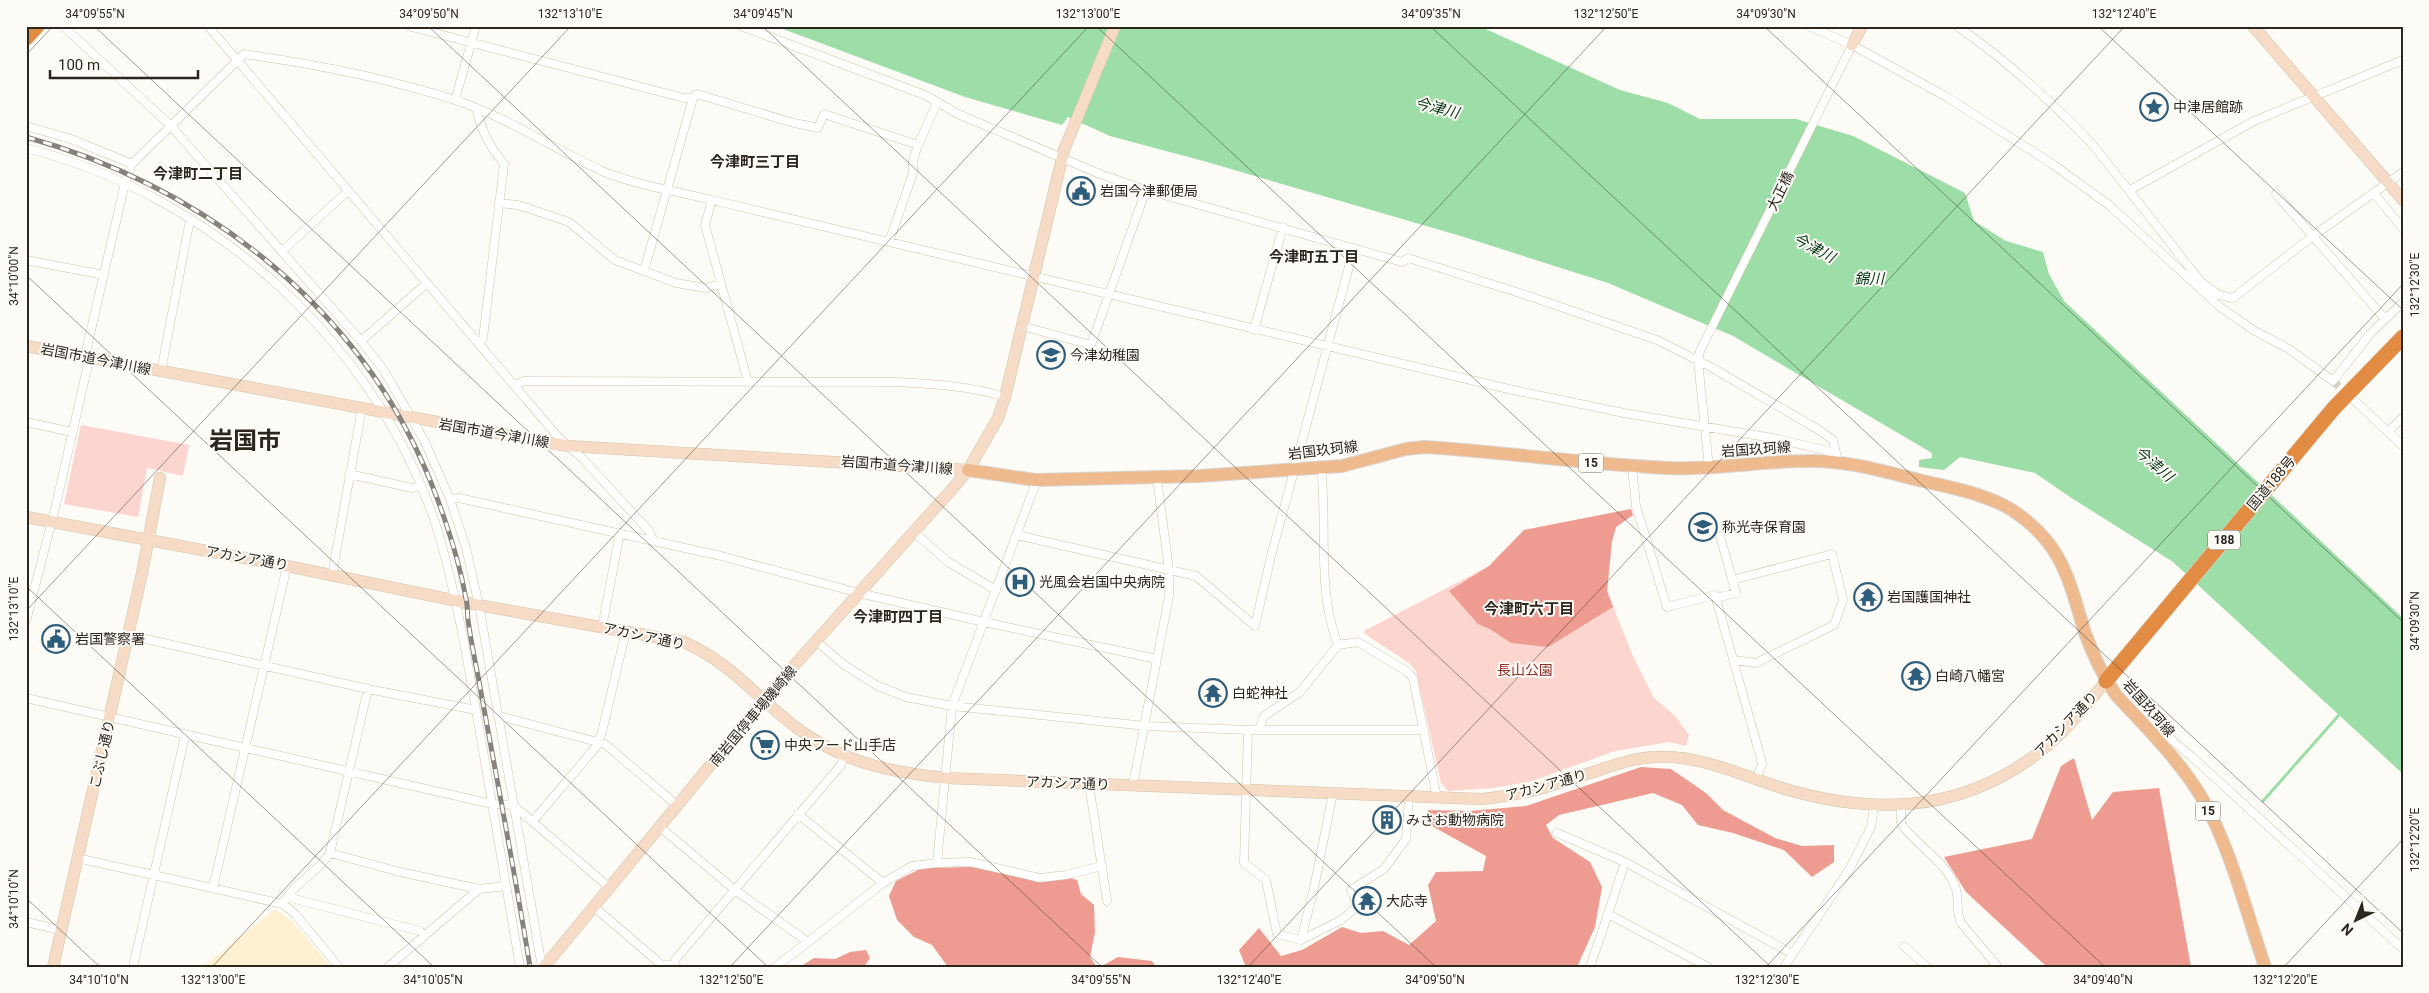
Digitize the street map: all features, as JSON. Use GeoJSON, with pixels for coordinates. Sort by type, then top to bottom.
{"type":"FeatureCollection","features":[{"type":"Feature","properties":{"kind":"highway"},"geometry":{"type":"LineString","coordinates":[[26,38],[37,26]]}},
{"type":"Feature","properties":{"kind":"highway","name":"国道188号"},"geometry":{"type":"LineString","coordinates":[[2106,681],[2326,418],[2373,365],[2403,336]]}},
{"type":"Feature","properties":{"kind":"main road","name":"岩国玖珂線"},"geometry":{"type":"LineString","coordinates":[[968,470],[1035,480],[1158,478],[1342,466],[1406,449],[1424,448],[1632,466],[1708,468],[1837,457],[1994,501],[2012,510],[2026,522],[2045,539],[2059,557],[2086,635],[2106,681],[2116,696],[2156,739],[2201,798],[2217,827],[2265,967]]}},
{"type":"Feature","properties":{"kind":"street"},"geometry":{"type":"LineString","coordinates":[[63,26],[170,125],[361,341],[384,372],[412,418],[450,499],[466,548],[480,605],[543,967]]}},
{"type":"Feature","properties":{"kind":"street"},"geometry":{"type":"LineString","coordinates":[[208,26],[514,385],[568,446],[589,465],[649,531],[654,541]]}},
{"type":"Feature","properties":{"kind":"street"},"geometry":{"type":"LineString","coordinates":[[408,26],[471,44],[684,98],[692,98]]}},
{"type":"Feature","properties":{"kind":"street"},"geometry":{"type":"LineString","coordinates":[[455,100],[476,26]]}},
{"type":"Feature","properties":{"kind":"street"},"geometry":{"type":"LineString","coordinates":[[741,26],[925,95],[958,114],[1062,159],[1146,190],[1402,262],[1408,258],[1526,294],[1657,340],[1820,430],[1833,440],[1837,457]]}},
{"type":"Feature","properties":{"kind":"street","name":"南岩国停車場磯崎線"},"geometry":{"type":"LineString","coordinates":[[543,967],[765,700],[968,470],[998,418],[1005,397],[1062,159],[1069,136],[1115,26]]}},
{"type":"Feature","properties":{"kind":"street"},"geometry":{"type":"LineString","coordinates":[[1809,26],[1945,96],[2096,194],[2199,284],[2235,319],[2288,349],[2333,381],[2365,340],[2403,302]]}},
{"type":"Feature","properties":{"kind":"street"},"geometry":{"type":"LineString","coordinates":[[1851,48],[1862,26]]}},
{"type":"Feature","properties":{"kind":"street"},"geometry":{"type":"LineString","coordinates":[[1957,26],[1989,49],[2074,125],[2130,190],[2199,284],[2220,295],[2233,298],[2313,236],[2403,172]]}},
{"type":"Feature","properties":{"kind":"street"},"geometry":{"type":"LineString","coordinates":[[2253,26],[2403,200]]}},
{"type":"Feature","properties":{"kind":"street","name":"大正橋"},"geometry":{"type":"LineString","coordinates":[[1698,361],[1700,351],[1851,48]]}},
{"type":"Feature","properties":{"kind":"street"},"geometry":{"type":"LineString","coordinates":[[26,620],[72,432],[88,358],[87,347],[124,183],[132,164],[244,54],[347,71],[455,100],[507,120],[555,148],[604,172],[667,189],[1033,277],[1108,293],[1328,348],[1513,390],[1778,439],[1837,457]]}},
{"type":"Feature","properties":{"kind":"street"},"geometry":{"type":"LineString","coordinates":[[2130,190],[2254,120],[2403,60]]}},
{"type":"Feature","properties":{"kind":"street"},"geometry":{"type":"LineString","coordinates":[[644,271],[692,98],[697,94],[790,122],[818,128],[824,114],[918,145]]}},
{"type":"Feature","properties":{"kind":"street"},"geometry":{"type":"LineString","coordinates":[[889,242],[913,173],[913,161],[918,145],[937,103]]}},
{"type":"Feature","properties":{"kind":"street"},"geometry":{"type":"LineString","coordinates":[[477,109],[479,122],[485,137],[504,164],[482,338],[479,343]]}},
{"type":"Feature","properties":{"kind":"street"},"geometry":{"type":"LineString","coordinates":[[26,126],[71,139],[132,164]]}},
{"type":"Feature","properties":{"kind":"street"},"geometry":{"type":"LineString","coordinates":[[26,148],[124,183],[192,220],[249,261],[308,315],[341,354],[383,412],[420,487],[438,534],[456,601],[520,967]]}},
{"type":"Feature","properties":{"kind":"street"},"geometry":{"type":"LineString","coordinates":[[1022,326],[1091,345],[1146,190]]}},
{"type":"Feature","properties":{"kind":"street"},"geometry":{"type":"LineString","coordinates":[[282,251],[348,191]]}},
{"type":"Feature","properties":{"kind":"street"},"geometry":{"type":"LineString","coordinates":[[2276,194],[2385,319]]}},
{"type":"Feature","properties":{"kind":"street"},"geometry":{"type":"LineString","coordinates":[[2374,194],[2403,229]]}},
{"type":"Feature","properties":{"kind":"street"},"geometry":{"type":"LineString","coordinates":[[712,200],[705,225],[748,382]]}},
{"type":"Feature","properties":{"kind":"street"},"geometry":{"type":"LineString","coordinates":[[499,203],[518,205],[568,222],[615,260],[644,271],[695,288],[706,288],[721,284]]}},
{"type":"Feature","properties":{"kind":"street"},"geometry":{"type":"LineString","coordinates":[[161,371],[189,225],[192,220]]}},
{"type":"Feature","properties":{"kind":"street"},"geometry":{"type":"LineString","coordinates":[[1254,330],[1283,227]]}},
{"type":"Feature","properties":{"kind":"street"},"geometry":{"type":"LineString","coordinates":[[1017,535],[1196,576],[1255,626],[1270,556],[1354,248]]}},
{"type":"Feature","properties":{"kind":"street"},"geometry":{"type":"LineString","coordinates":[[26,260],[104,274]]}},
{"type":"Feature","properties":{"kind":"street"},"geometry":{"type":"LineString","coordinates":[[361,341],[428,283]]}},
{"type":"Feature","properties":{"kind":"street","name":"岩国市道今津川線"},"geometry":{"type":"LineString","coordinates":[[26,346],[568,446],[968,470]]}},
{"type":"Feature","properties":{"kind":"street"},"geometry":{"type":"LineString","coordinates":[[1698,361],[1708,468]]}},
{"type":"Feature","properties":{"kind":"street"},"geometry":{"type":"LineString","coordinates":[[514,385],[524,381],[925,384],[994,393],[1005,397]]}},
{"type":"Feature","properties":{"kind":"street"},"geometry":{"type":"LineString","coordinates":[[2354,400],[2403,446]]}},
{"type":"Feature","properties":{"kind":"street"},"geometry":{"type":"LineString","coordinates":[[332,575],[362,408]]}},
{"type":"Feature","properties":{"kind":"street"},"geometry":{"type":"LineString","coordinates":[[2389,432],[2403,417]]}},
{"type":"Feature","properties":{"kind":"street"},"geometry":{"type":"LineString","coordinates":[[26,422],[72,432]]}},
{"type":"Feature","properties":{"kind":"street"},"geometry":{"type":"LineString","coordinates":[[1632,466],[1636,506],[1667,607],[1715,594],[1761,759],[1762,765],[1756,780]]}},
{"type":"Feature","properties":{"kind":"street"},"geometry":{"type":"LineString","coordinates":[[1321,467],[1323,485],[1322,541],[1328,602],[1338,645]]}},
{"type":"Feature","properties":{"kind":"street"},"geometry":{"type":"LineString","coordinates":[[349,474],[412,488],[420,487]]}},
{"type":"Feature","properties":{"kind":"street","name":"こぶし通り"},"geometry":{"type":"LineString","coordinates":[[53,967],[149,540],[160,478]]}},
{"type":"Feature","properties":{"kind":"street"},"geometry":{"type":"LineString","coordinates":[[1133,785],[1146,726],[1169,596],[1169,570],[1158,478]]}},
{"type":"Feature","properties":{"kind":"street"},"geometry":{"type":"LineString","coordinates":[[937,863],[952,706],[1017,535],[1034,488],[1035,480]]}},
{"type":"Feature","properties":{"kind":"street"},"geometry":{"type":"LineString","coordinates":[[450,499],[459,498],[620,533],[721,556],[859,593],[1158,659]]}},
{"type":"Feature","properties":{"kind":"street","name":"アカシア通り"},"geometry":{"type":"LineString","coordinates":[[26,517],[287,566],[456,601],[684,642],[707,652],[732,670],[793,725],[820,743],[868,765],[898,773],[946,778],[1437,798],[1509,797],[1539,790],[1626,762],[1656,756],[1682,758],[1810,795],[1874,806],[1901,806],[1919,804],[1964,793],[2009,773],[2032,759],[2056,738],[2106,681]]}},
{"type":"Feature","properties":{"kind":"street"},"geometry":{"type":"LineString","coordinates":[[913,531],[948,562],[996,590]]}},
{"type":"Feature","properties":{"kind":"street"},"geometry":{"type":"LineString","coordinates":[[602,627],[620,533]]}},
{"type":"Feature","properties":{"kind":"street"},"geometry":{"type":"LineString","coordinates":[[1716,598],[1736,593],[1720,536]]}},
{"type":"Feature","properties":{"kind":"street"},"geometry":{"type":"LineString","coordinates":[[1732,580],[1832,554],[1843,600],[1834,625],[1756,663],[1733,660]]}},
{"type":"Feature","properties":{"kind":"street"},"geometry":{"type":"LineString","coordinates":[[213,888],[287,566]]}},
{"type":"Feature","properties":{"kind":"street"},"geometry":{"type":"LineString","coordinates":[[533,822],[596,747],[602,732],[626,631]]}},
{"type":"Feature","properties":{"kind":"street"},"geometry":{"type":"LineString","coordinates":[[128,634],[368,689],[476,710]]}},
{"type":"Feature","properties":{"kind":"street"},"geometry":{"type":"LineString","coordinates":[[816,641],[843,664],[876,685],[906,697],[952,706],[1146,726],[1248,730],[1424,730]]}},
{"type":"Feature","properties":{"kind":"street"},"geometry":{"type":"LineString","coordinates":[[1259,729],[1264,716],[1300,692],[1338,645],[1358,642],[1408,672],[1412,678],[1437,798]]}},
{"type":"Feature","properties":{"kind":"street"},"geometry":{"type":"LineString","coordinates":[[285,900],[290,891],[324,862],[330,853],[368,689]]}},
{"type":"Feature","properties":{"kind":"street"},"geometry":{"type":"LineString","coordinates":[[26,698],[185,736],[492,804],[514,805],[610,888]]}},
{"type":"Feature","properties":{"kind":"street"},"geometry":{"type":"LineString","coordinates":[[499,716],[605,744],[678,806]]}},
{"type":"Feature","properties":{"kind":"street"},"geometry":{"type":"LineString","coordinates":[[1248,730],[1244,864],[1266,880],[1277,934],[1301,940],[1341,920],[1358,906],[1352,890],[1384,869],[1406,839],[1409,796]]}},
{"type":"Feature","properties":{"kind":"street"},"geometry":{"type":"LineString","coordinates":[[133,967],[185,736]]}},
{"type":"Feature","properties":{"kind":"street"},"geometry":{"type":"LineString","coordinates":[[2156,739],[2167,736],[2191,756],[2403,948]]}},
{"type":"Feature","properties":{"kind":"street"},"geometry":{"type":"LineString","coordinates":[[594,907],[662,965],[675,966],[675,960],[841,765],[844,755]]}},
{"type":"Feature","properties":{"kind":"street"},"geometry":{"type":"LineString","coordinates":[[1089,784],[1107,901]]}},
{"type":"Feature","properties":{"kind":"street"},"geometry":{"type":"LineString","coordinates":[[1301,940],[1314,888],[1333,793]]}},
{"type":"Feature","properties":{"kind":"street"},"geometry":{"type":"LineString","coordinates":[[1784,967],[1849,870],[1870,827],[1874,806]]}},
{"type":"Feature","properties":{"kind":"street"},"geometry":{"type":"LineString","coordinates":[[1901,806],[1901,823],[1944,868],[1955,887],[1958,917],[1961,923],[1998,967]]}},
{"type":"Feature","properties":{"kind":"street"},"geometry":{"type":"LineString","coordinates":[[798,814],[883,883]]}},
{"type":"Feature","properties":{"kind":"street"},"geometry":{"type":"LineString","coordinates":[[660,827],[735,890],[808,942]]}},
{"type":"Feature","properties":{"kind":"street"},"geometry":{"type":"LineString","coordinates":[[1557,832],[1625,862],[1793,954]]}},
{"type":"Feature","properties":{"kind":"street"},"geometry":{"type":"LineString","coordinates":[[330,853],[400,872],[479,889],[506,886]]}},
{"type":"Feature","properties":{"kind":"street"},"geometry":{"type":"LineString","coordinates":[[77,858],[213,888],[285,900],[420,931],[425,936]]}},
{"type":"Feature","properties":{"kind":"street"},"geometry":{"type":"LineString","coordinates":[[775,967],[883,883],[912,866],[970,862],[1040,878],[1066,875],[1102,866]]}},
{"type":"Feature","properties":{"kind":"street"},"geometry":{"type":"LineString","coordinates":[[1590,967],[1625,862]]}},
{"type":"Feature","properties":{"kind":"street"},"geometry":{"type":"LineString","coordinates":[[388,967],[479,889]]}},
{"type":"Feature","properties":{"kind":"street"},"geometry":{"type":"LineString","coordinates":[[285,900],[339,967]]}},
{"type":"Feature","properties":{"kind":"street"},"geometry":{"type":"LineString","coordinates":[[1608,914],[1708,967]]}},
{"type":"Feature","properties":{"kind":"street"},"geometry":{"type":"LineString","coordinates":[[26,922],[61,930]]}},
{"type":"Feature","properties":{"kind":"street"},"geometry":{"type":"LineString","coordinates":[[1904,946],[1927,967]]}},
{"type":"Feature","properties":{"kind":"shaded area"},"geometry":{"type":"Polygon","coordinates":[[[1631,509],[1633,515],[1616,527],[1612,541],[1607,591],[1613,607],[1548,647],[1511,643],[1490,629],[1478,624],[1449,591],[1489,566],[1524,530],[1631,509]]]}},
{"type":"Feature","properties":{"kind":"shaded area"},"geometry":{"type":"Polygon","coordinates":[[[2074,758],[2092,820],[2113,792],[2159,788],[2191,967],[2047,967],[1966,892],[1944,857],[2032,839],[2061,766],[2074,758]]]}},
{"type":"Feature","properties":{"kind":"shaded area"},"geometry":{"type":"Polygon","coordinates":[[[1641,767],[1671,769],[1706,793],[1723,810],[1775,838],[1802,846],[1834,845],[1834,862],[1812,877],[1784,850],[1733,833],[1698,825],[1682,805],[1653,793],[1559,815],[1546,825],[1553,838],[1590,862],[1602,887],[1595,927],[1577,967],[1246,967],[1239,950],[1259,928],[1281,956],[1302,950],[1342,927],[1361,933],[1383,931],[1409,945],[1436,921],[1428,885],[1436,872],[1483,871],[1486,856],[1423,821],[1428,810],[1470,811],[1526,806],[1641,767]]]}},
{"type":"Feature","properties":{"kind":"shaded area"},"geometry":{"type":"Polygon","coordinates":[[[972,867],[1039,880],[1067,877],[1077,880],[1081,894],[1094,905],[1095,932],[1090,957],[1097,967],[948,967],[932,945],[914,937],[897,920],[889,896],[896,881],[922,868],[972,867]]]}},
{"type":"Feature","properties":{"kind":"shaded area"},"geometry":{"type":"Polygon","coordinates":[[[275,909],[292,921],[331,967],[203,967],[275,909]]]}},
{"type":"Feature","properties":{"kind":"shaded area"},"geometry":{"type":"Polygon","coordinates":[[[866,950],[870,958],[864,967],[800,967],[814,958],[835,959],[850,952],[866,950]]]}},
{"type":"Feature","properties":{"kind":"shaded area"},"geometry":{"type":"Polygon","coordinates":[[[1118,957],[1152,961],[1156,967],[1100,967],[1118,957]]]}},
{"type":"Feature","properties":{"kind":"green space"},"geometry":{"type":"Polygon","coordinates":[[[81,425],[189,445],[183,476],[147,468],[138,517],[64,504],[81,425]]]}},
{"type":"Feature","properties":{"kind":"green space","name":"長山公園"},"geometry":{"type":"Polygon","coordinates":[[[1631,509],[1633,515],[1616,527],[1612,541],[1607,591],[1632,654],[1654,698],[1674,715],[1689,735],[1686,746],[1669,742],[1615,751],[1532,781],[1494,788],[1448,791],[1441,783],[1416,671],[1409,663],[1365,634],[1364,631],[1489,566],[1524,530],[1631,509]]]}},
{"type":"Feature","properties":{"kind":"water","name":"錦川"},"geometry":{"type":"Polygon","coordinates":[[[775,26],[1479,26],[1620,90],[1668,103],[1700,119],[1796,119],[1853,136],[1965,193],[1974,221],[2006,241],[2043,252],[2049,274],[2064,301],[2403,618],[2403,774],[2173,562],[2035,473],[1960,457],[1944,470],[1919,467],[1919,460],[1932,458],[1932,453],[1733,336],[1608,283],[1464,237],[1207,162],[1110,136],[1068,117],[1062,125],[965,97],[775,26]]]}},
{"type":"Feature","properties":{"kind":"waterway"},"geometry":{"type":"LineString","coordinates":[[2263,801],[2339,715]]}},
{"type":"Feature","properties":{"kind":"tunnel"},"geometry":{"type":"LineString","coordinates":[[2333,381],[2348,395]]}},
{"type":"Feature","properties":{"kind":"railway"},"geometry":{"type":"LineString","coordinates":[[26,137],[94,160],[159,189],[219,226],[275,268],[326,317],[370,371],[407,432],[437,498],[461,573],[530,967]]}},
{"type":"Feature","properties":{"kind":"place","name":"中津居館跡"},"geometry":{"type":"Point","coordinates":[2154,107]}},
{"type":"Feature","properties":{"kind":"place","name":"岩国今津郵便局"},"geometry":{"type":"Point","coordinates":[1081,191]}},
{"type":"Feature","properties":{"kind":"place","name":"今津幼稚園"},"geometry":{"type":"Point","coordinates":[1051,355]}},
{"type":"Feature","properties":{"kind":"place","name":"称光寺保育園"},"geometry":{"type":"Point","coordinates":[1703,527]}},
{"type":"Feature","properties":{"kind":"place","name":"光風会岩国中央病院"},"geometry":{"type":"Point","coordinates":[1020,582]}},
{"type":"Feature","properties":{"kind":"place","name":"岩国護国神社"},"geometry":{"type":"Point","coordinates":[1868,597]}},
{"type":"Feature","properties":{"kind":"place","name":"岩国警察署"},"geometry":{"type":"Point","coordinates":[56,639]}},
{"type":"Feature","properties":{"kind":"place","name":"白崎八幡宮"},"geometry":{"type":"Point","coordinates":[1916,676]}},
{"type":"Feature","properties":{"kind":"place","name":"白蛇神社"},"geometry":{"type":"Point","coordinates":[1213,693]}},
{"type":"Feature","properties":{"kind":"place","name":"中央フード山手店"},"geometry":{"type":"Point","coordinates":[765,745]}},
{"type":"Feature","properties":{"kind":"place","name":"みさお動物病院"},"geometry":{"type":"Point","coordinates":[1387,820]}},
{"type":"Feature","properties":{"kind":"place","name":"大応寺"},"geometry":{"type":"Point","coordinates":[1367,901]}},
{"type":"Feature","properties":{"kind":"district","name":"今津町三丁目"},"geometry":{"type":"Point","coordinates":[755,162]}},
{"type":"Feature","properties":{"kind":"district","name":"今津町二丁目"},"geometry":{"type":"Point","coordinates":[198,174]}},
{"type":"Feature","properties":{"kind":"district","name":"今津町五丁目"},"geometry":{"type":"Point","coordinates":[1314,257]}},
{"type":"Feature","properties":{"kind":"district","name":"岩国市"},"geometry":{"type":"Point","coordinates":[245,441]}},
{"type":"Feature","properties":{"kind":"district","name":"今津町六丁目"},"geometry":{"type":"Point","coordinates":[1529,609]}},
{"type":"Feature","properties":{"kind":"district","name":"今津町四丁目"},"geometry":{"type":"Point","coordinates":[898,617]}},
{"type":"Feature","properties":{"kind":"water label","name":"今津川"},"geometry":{"type":"Point","coordinates":[1437,108]}},
{"type":"Feature","properties":{"kind":"water label","name":"今津川"},"geometry":{"type":"Point","coordinates":[1814,248]}},
{"type":"Feature","properties":{"kind":"water label","name":"今津川"},"geometry":{"type":"Point","coordinates":[2154,464]}}]}
